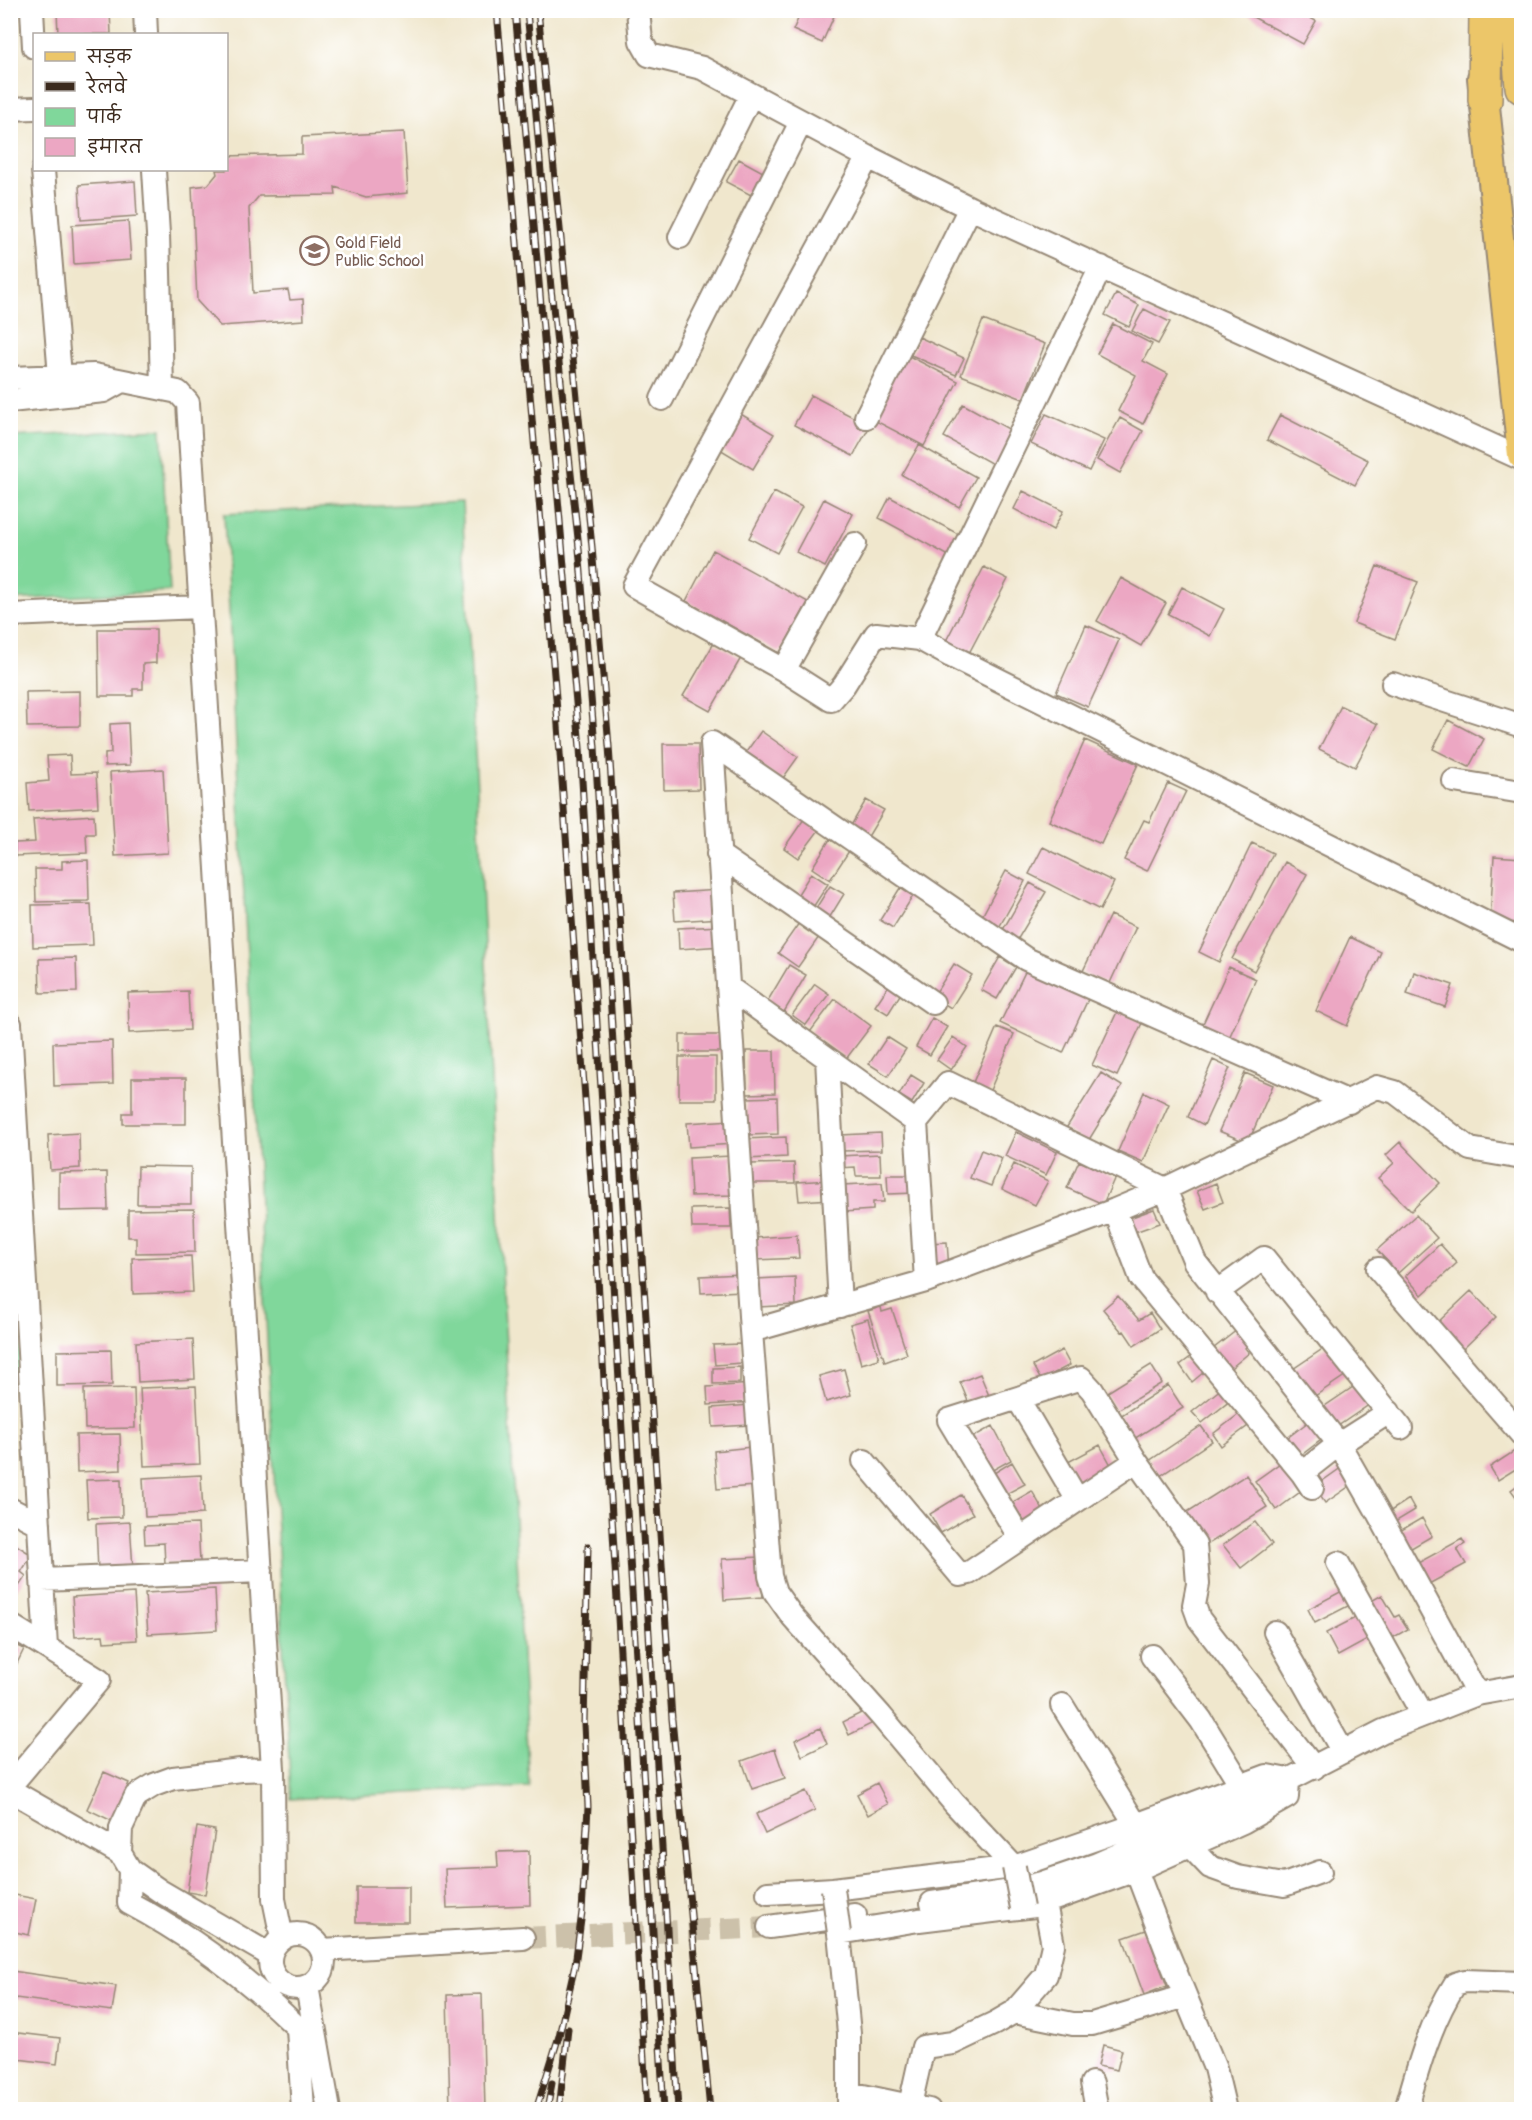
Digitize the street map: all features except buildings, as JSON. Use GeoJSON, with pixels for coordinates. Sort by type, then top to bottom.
{"type":"FeatureCollection","features":[{"type":"Feature","properties":{"kind":"highway"},"geometry":{"type":"LineString","coordinates":[[1485,100],[1486,10]]}},
{"type":"Feature","properties":{"kind":"highway"},"geometry":{"type":"LineString","coordinates":[[1516,10],[1521,87]]}},
{"type":"Feature","properties":{"kind":"main road"},"geometry":{"type":"LineString","coordinates":[[1474,10],[1521,457]]}},
{"type":"Feature","properties":{"kind":"street"},"geometry":{"type":"LineString","coordinates":[[32,10],[33,33]]}},
{"type":"Feature","properties":{"kind":"street"},"geometry":{"type":"LineString","coordinates":[[145,10],[146,33]]}},
{"type":"Feature","properties":{"kind":"street"},"geometry":{"type":"LineString","coordinates":[[638,10],[641,41],[649,55],[702,68],[801,122],[970,208],[1521,457]]}},
{"type":"Feature","properties":{"kind":"street"},"geometry":{"type":"LineString","coordinates":[[680,237],[751,95]]}},
{"type":"Feature","properties":{"kind":"street"},"geometry":{"type":"LineString","coordinates":[[10,109],[33,108]]}},
{"type":"Feature","properties":{"kind":"street"},"geometry":{"type":"LineString","coordinates":[[662,399],[801,122]]}},
{"type":"Feature","properties":{"kind":"street"},"geometry":{"type":"LineString","coordinates":[[868,157],[634,586],[784,670],[831,700],[844,685],[876,634],[920,639],[1521,941]]}},
{"type":"Feature","properties":{"kind":"street"},"geometry":{"type":"LineString","coordinates":[[44,171],[59,385]]}},
{"type":"Feature","properties":{"kind":"street"},"geometry":{"type":"LineString","coordinates":[[154,171],[162,387]]}},
{"type":"Feature","properties":{"kind":"street"},"geometry":{"type":"LineString","coordinates":[[866,417],[970,208]]}},
{"type":"Feature","properties":{"kind":"street"},"geometry":{"type":"LineString","coordinates":[[920,639],[1101,267]]}},
{"type":"Feature","properties":{"kind":"street"},"geometry":{"type":"LineString","coordinates":[[10,378],[104,391],[120,382],[162,387],[178,392],[188,403],[273,1768],[276,1946],[272,1971],[282,1984],[299,1988],[308,1986],[320,1975],[324,1967],[322,1950],[318,1943],[305,1934],[289,1934],[276,1946]]}},
{"type":"Feature","properties":{"kind":"street"},"geometry":{"type":"LineString","coordinates":[[10,400],[59,385]]}},
{"type":"Feature","properties":{"kind":"street"},"geometry":{"type":"LineString","coordinates":[[784,670],[855,543]]}},
{"type":"Feature","properties":{"kind":"street"},"geometry":{"type":"LineString","coordinates":[[10,615],[200,607]]}},
{"type":"Feature","properties":{"kind":"street"},"geometry":{"type":"LineString","coordinates":[[1393,684],[1521,726]]}},
{"type":"Feature","properties":{"kind":"street"},"geometry":{"type":"LineString","coordinates":[[1022,1908],[1014,1866],[954,1803],[792,1616],[775,1592],[770,1576],[751,1332],[712,743],[1026,959],[1349,1102]]}},
{"type":"Feature","properties":{"kind":"street"},"geometry":{"type":"LineString","coordinates":[[1454,781],[1521,792]]}},
{"type":"Feature","properties":{"kind":"street"},"geometry":{"type":"LineString","coordinates":[[718,854],[933,1003]]}},
{"type":"Feature","properties":{"kind":"street"},"geometry":{"type":"LineString","coordinates":[[728,987],[916,1122]]}},
{"type":"Feature","properties":{"kind":"street"},"geometry":{"type":"LineString","coordinates":[[10,1024],[16,1224],[46,1647]]}},
{"type":"Feature","properties":{"kind":"street"},"geometry":{"type":"LineString","coordinates":[[827,1058],[840,1306]]}},
{"type":"Feature","properties":{"kind":"street"},"geometry":{"type":"LineString","coordinates":[[926,1281],[916,1122],[948,1083],[1165,1189],[1195,1262],[1339,1444],[1483,1693]]}},
{"type":"Feature","properties":{"kind":"street"},"geometry":{"type":"LineString","coordinates":[[751,1332],[926,1281],[1115,1210],[1165,1189],[1377,1087],[1395,1092],[1470,1149],[1521,1158]]}},
{"type":"Feature","properties":{"kind":"street"},"geometry":{"type":"LineString","coordinates":[[1115,1210],[1141,1278],[1307,1481],[1339,1444],[1395,1420],[1264,1258],[1217,1292]]}},
{"type":"Feature","properties":{"kind":"street"},"geometry":{"type":"LineString","coordinates":[[1378,1269],[1521,1435]]}},
{"type":"Feature","properties":{"kind":"street"},"geometry":{"type":"LineString","coordinates":[[1020,1538],[949,1420],[1081,1378],[1092,1390],[1136,1461],[1195,1544],[1198,1584],[1194,1605],[1199,1619],[1314,1768]]}},
{"type":"Feature","properties":{"kind":"street"},"geometry":{"type":"LineString","coordinates":[[1018,1399],[1077,1499]]}},
{"type":"Feature","properties":{"kind":"street"},"geometry":{"type":"LineString","coordinates":[[864,1461],[960,1575],[969,1573],[1136,1461]]}},
{"type":"Feature","properties":{"kind":"street"},"geometry":{"type":"LineString","coordinates":[[10,1509],[39,1524]]}},
{"type":"Feature","properties":{"kind":"street"},"geometry":{"type":"LineString","coordinates":[[1338,1563],[1423,1715]]}},
{"type":"Feature","properties":{"kind":"street"},"geometry":{"type":"LineString","coordinates":[[42,1580],[261,1571]]}},
{"type":"Feature","properties":{"kind":"street"},"geometry":{"type":"LineString","coordinates":[[10,1625],[99,1680],[10,1788],[125,1862],[160,1891],[276,1946]]}},
{"type":"Feature","properties":{"kind":"street"},"geometry":{"type":"LineString","coordinates":[[1275,1632],[1343,1752]]}},
{"type":"Feature","properties":{"kind":"street"},"geometry":{"type":"LineString","coordinates":[[1152,1656],[1200,1720],[1241,1785]]}},
{"type":"Feature","properties":{"kind":"street"},"geometry":{"type":"LineString","coordinates":[[769,1927],[1005,1893],[1042,1883],[1095,1865],[1288,1780],[1383,1731],[1521,1678]]}},
{"type":"Feature","properties":{"kind":"street"},"geometry":{"type":"LineString","coordinates":[[1483,1693],[1521,1686]]}},
{"type":"Feature","properties":{"kind":"street"},"geometry":{"type":"LineString","coordinates":[[1062,1705],[1136,1825]]}},
{"type":"Feature","properties":{"kind":"street"},"geometry":{"type":"LineString","coordinates":[[273,1768],[174,1778],[154,1785],[136,1796],[121,1828],[129,1903],[198,1945],[261,1992],[298,2028],[303,2109]]}},
{"type":"Feature","properties":{"kind":"street"},"geometry":{"type":"LineString","coordinates":[[768,1893],[833,1889],[1014,1866],[1136,1825],[1267,1776],[1288,1780]]}},
{"type":"Feature","properties":{"kind":"street"},"geometry":{"type":"LineString","coordinates":[[839,1933],[1045,1903],[1136,1870],[1243,1822],[1287,1797],[1288,1780]]}},
{"type":"Feature","properties":{"kind":"street"},"geometry":{"type":"LineString","coordinates":[[1190,1846],[1210,1867],[1238,1877],[1284,1885],[1320,1872]]}},
{"type":"Feature","properties":{"kind":"street"},"geometry":{"type":"LineString","coordinates":[[1136,1870],[1215,2068],[1225,2109]]}},
{"type":"Feature","properties":{"kind":"street"},"geometry":{"type":"LineString","coordinates":[[833,1889],[849,2033],[849,2101],[919,2108],[923,2048],[953,2043],[969,2037],[1014,2012],[1046,1975],[1053,1945],[1045,1903]]}},
{"type":"Feature","properties":{"kind":"street"},"geometry":{"type":"LineString","coordinates":[[322,1950],[523,1938]]}},
{"type":"Feature","properties":{"kind":"street"},"geometry":{"type":"LineString","coordinates":[[1406,2109],[1433,2027],[1443,2002],[1455,1984],[1465,1981],[1521,1983]]}},
{"type":"Feature","properties":{"kind":"street"},"geometry":{"type":"LineString","coordinates":[[308,1986],[329,2109]]}},
{"type":"Feature","properties":{"kind":"street"},"geometry":{"type":"LineString","coordinates":[[1014,2012],[1073,2024],[1092,2024],[1185,1996]]}},
{"type":"Feature","properties":{"kind":"street"},"geometry":{"type":"LineString","coordinates":[[1092,2083],[1097,2109]]}},
{"type":"Feature","properties":{"kind":"green space"},"geometry":{"type":"Polygon","coordinates":[[[161,429],[170,591],[11,600],[11,437],[161,429]]]}},
{"type":"Feature","properties":{"kind":"green space"},"geometry":{"type":"Polygon","coordinates":[[[462,502],[529,1787],[291,1799],[224,514],[462,502]]]}},
{"type":"Feature","properties":{"kind":"green space"},"geometry":{"type":"Polygon","coordinates":[[[10,1241],[15,1241],[21,1374],[11,1374],[10,1241]]]}},
{"type":"Feature","properties":{"kind":"tunnel"},"geometry":{"type":"LineString","coordinates":[[523,1938],[769,1927]]}},
{"type":"Feature","properties":{"kind":"railway"},"geometry":{"type":"LineString","coordinates":[[497,10],[556,698],[598,1278],[647,2110]]}},
{"type":"Feature","properties":{"kind":"railway"},"geometry":{"type":"LineString","coordinates":[[515,10],[580,748],[664,2110]]}},
{"type":"Feature","properties":{"kind":"railway"},"geometry":{"type":"LineString","coordinates":[[527,10],[551,288],[579,548],[595,747],[678,2110]]}},
{"type":"Feature","properties":{"kind":"railway"},"geometry":{"type":"LineString","coordinates":[[538,10],[592,547],[609,746],[672,1719],[710,2110]]}},
{"type":"Feature","properties":{"kind":"railway"},"geometry":{"type":"LineString","coordinates":[[536,2110],[559,2036],[575,1965],[582,1912],[588,1807],[584,1724],[588,1546]]}},
{"type":"Feature","properties":{"kind":"railway"},"geometry":{"type":"LineString","coordinates":[[559,2110],[568,2029]]}},
{"type":"Feature","properties":{"kind":"railway"},"geometry":{"type":"LineString","coordinates":[[547,2110],[552,2083]]}},
{"type":"Feature","properties":{"kind":"place","name":"Gold Field Public School"},"geometry":{"type":"Point","coordinates":[314,251]}}]}
